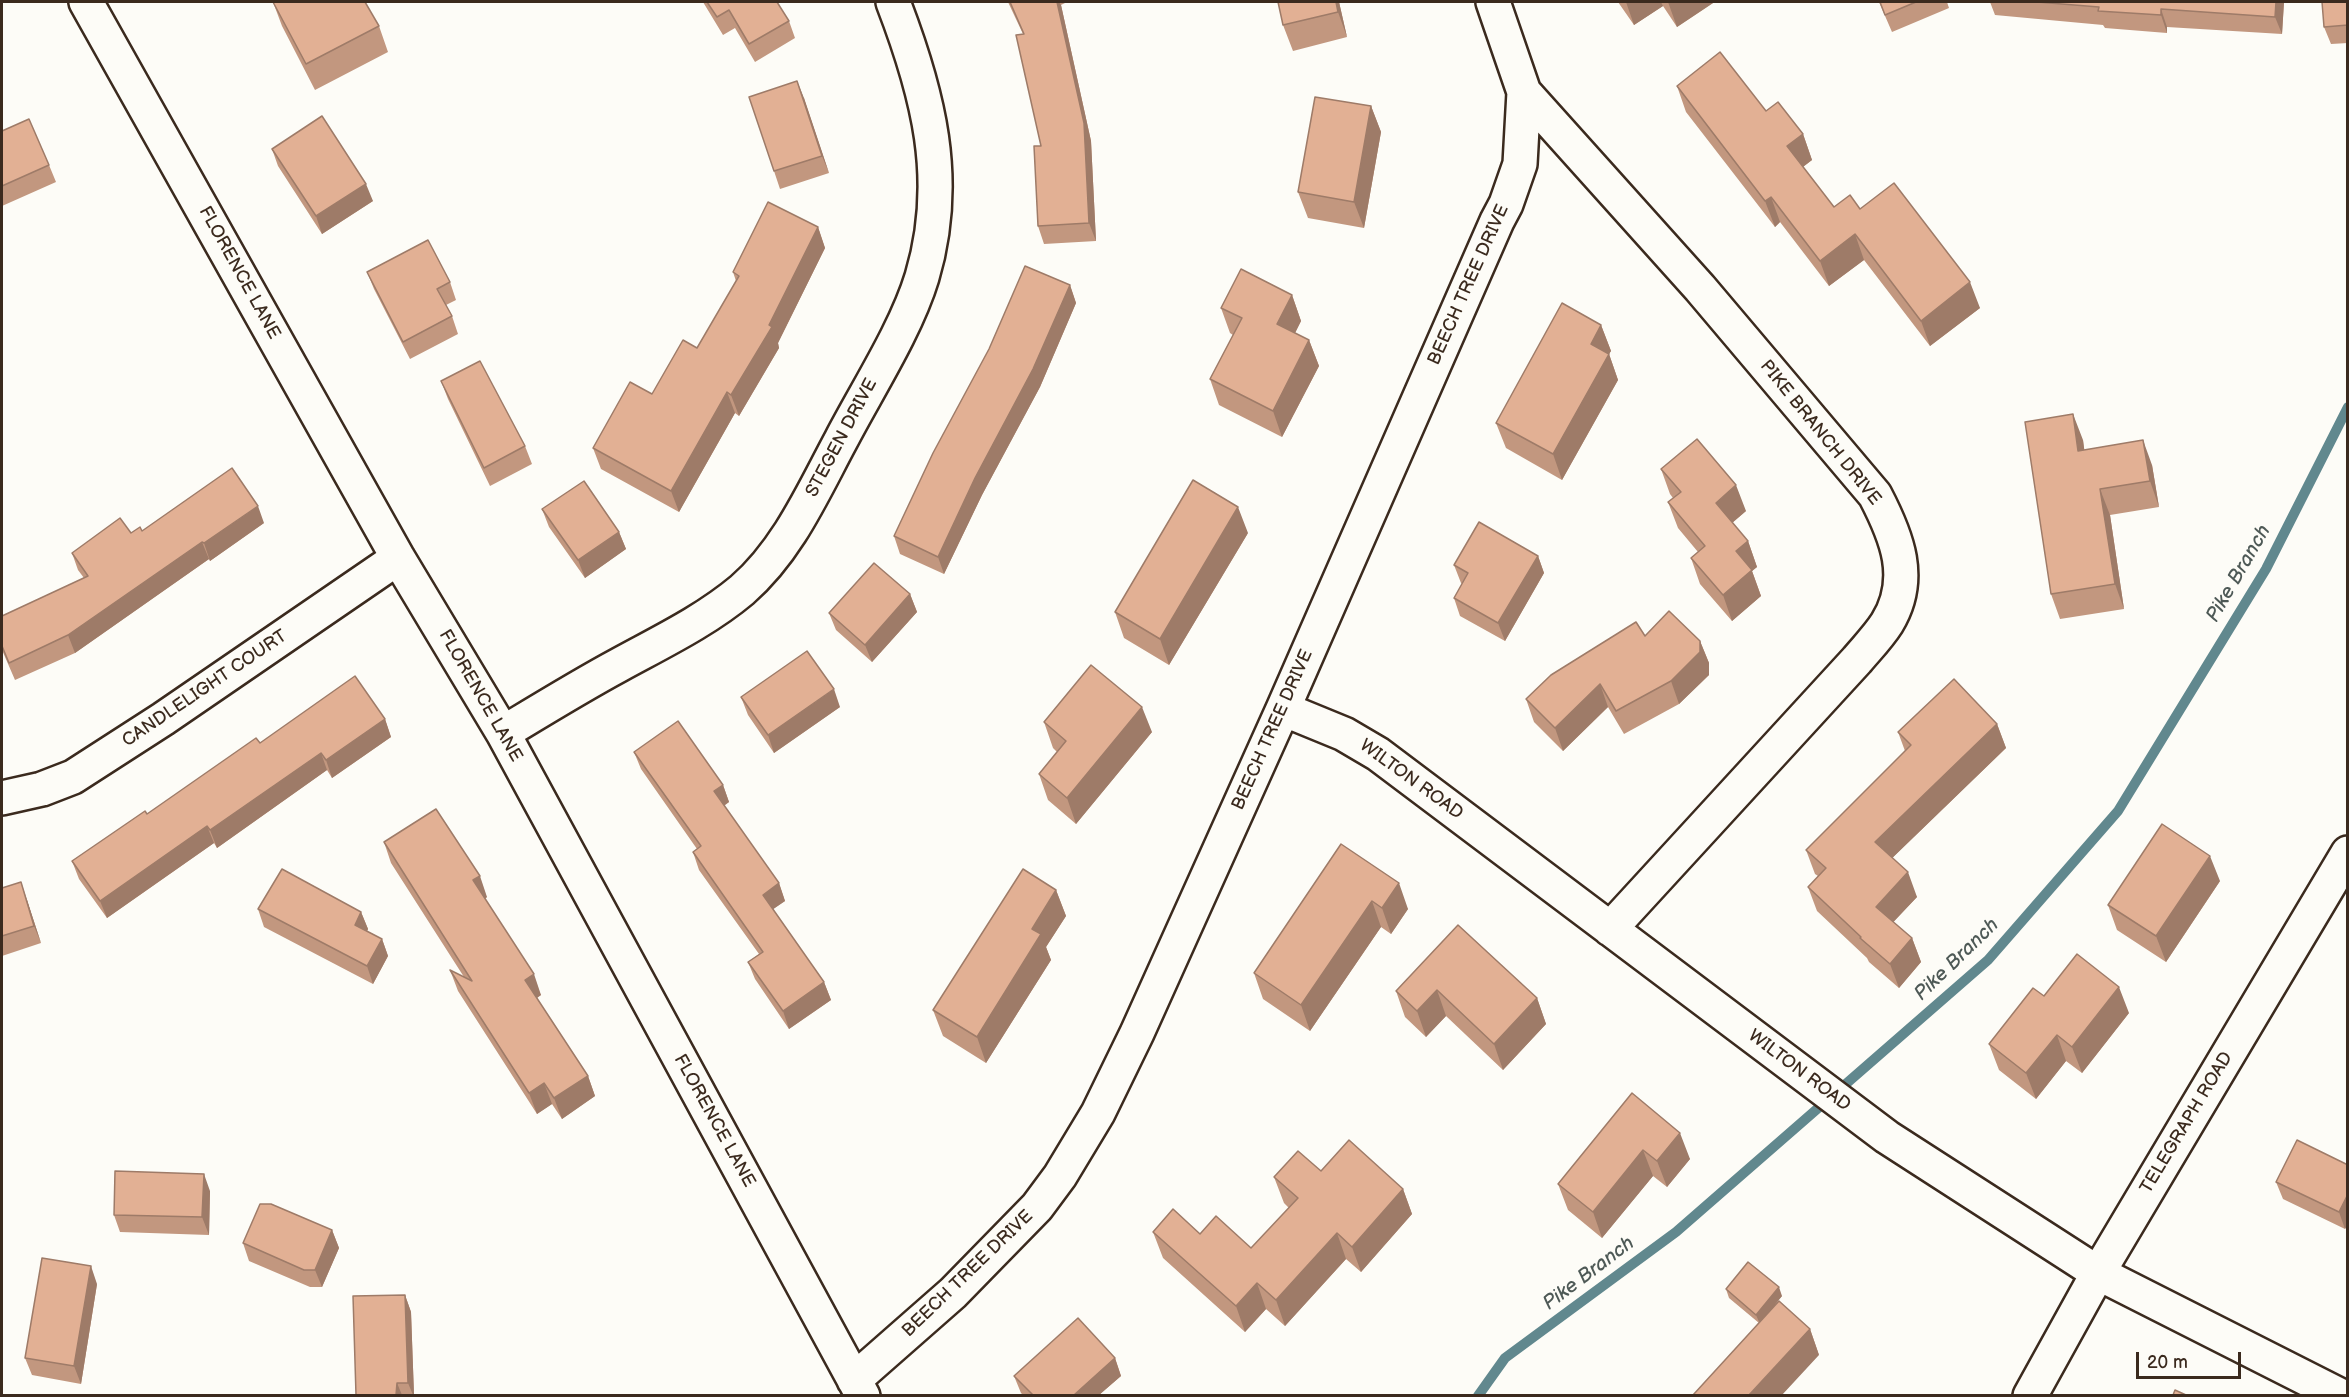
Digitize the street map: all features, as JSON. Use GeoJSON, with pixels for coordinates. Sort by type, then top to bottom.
{"type":"FeatureCollection","features":[{"type":"Feature","properties":{"kind":"street","name":"FLORENCE LANE"},"geometry":{"type":"LineString","coordinates":[[86,2],[398,558],[503,733],[859,1388]]}},
{"type":"Feature","properties":{"kind":"street","name":"STEGEN DRIVE"},"geometry":{"type":"LineString","coordinates":[[503,733],[582,685],[714,611],[743,589],[765,567],[784,542],[806,506],[899,330],[921,278],[934,224],[936,173],[931,124],[914,55],[893,2]]}},
{"type":"Feature","properties":{"kind":"street","name":"BEECH TREE DRIVE"},"geometry":{"type":"LineString","coordinates":[[859,1388],[1037,1207],[1060,1176],[1098,1113],[1137,1033],[1283,710],[1506,204],[1520,164],[1524,92],[1493,2]]}},
{"type":"Feature","properties":{"kind":"street","name":"PIKE BRANCH DRIVE"},"geometry":{"type":"LineString","coordinates":[[1524,92],[1700,288],[1875,495],[1894,531],[1901,566],[1900,589],[1885,626],[1857,660],[1610,929]]}},
{"type":"Feature","properties":{"kind":"street","name":"CANDLELIGHT COURT"},"geometry":{"type":"LineString","coordinates":[[2,798],[42,789],[74,777],[398,558]]}},
{"type":"Feature","properties":{"kind":"street","name":"WILTON ROAD"},"geometry":{"type":"LineString","coordinates":[[1283,710],[1344,734],[1378,754],[1887,1137],[2098,1272],[2341,1395]]}},
{"type":"Feature","properties":{"kind":"street","name":"TELEGRAPH ROAD"},"geometry":{"type":"LineString","coordinates":[[2030,1395],[2098,1272],[2348,853]]}},
{"type":"Feature","properties":{"kind":"building"},"geometry":{"type":"Polygon","coordinates":[[[273,2],[365,2],[379,26],[306,64],[273,2]]]}},
{"type":"Feature","properties":{"kind":"building"},"geometry":{"type":"Polygon","coordinates":[[[707,2],[777,2],[789,21],[749,44],[729,10],[717,17],[707,2]]]}},
{"type":"Feature","properties":{"kind":"building"},"geometry":{"type":"Polygon","coordinates":[[[1010,2],[1057,2],[1084,123],[1089,223],[1038,226],[1034,146],[1041,146],[1016,35],[1024,34],[1010,2]]]}},
{"type":"Feature","properties":{"kind":"building"},"geometry":{"type":"Polygon","coordinates":[[[1278,2],[1336,2],[1338,12],[1283,25],[1278,2]]]}},
{"type":"Feature","properties":{"kind":"building"},"geometry":{"type":"Polygon","coordinates":[[[1880,2],[1916,2],[1885,15],[1880,2]]]}},
{"type":"Feature","properties":{"kind":"building"},"geometry":{"type":"Polygon","coordinates":[[[2037,2],[2276,2],[2275,17],[2161,9],[2161,15],[2098,11],[2099,7],[2037,2]]]}},
{"type":"Feature","properties":{"kind":"building"},"geometry":{"type":"Polygon","coordinates":[[[2322,2],[2348,2],[2348,25],[2324,27],[2322,2]]]}},
{"type":"Feature","properties":{"kind":"building"},"geometry":{"type":"Polygon","coordinates":[[[1720,52],[1766,111],[1778,102],[1803,134],[1787,146],[1834,207],[1850,195],[1860,209],[1894,183],[1970,282],[1921,321],[1855,234],[1820,261],[1771,197],[1765,201],[1677,86],[1720,52]]]}},
{"type":"Feature","properties":{"kind":"building"},"geometry":{"type":"Polygon","coordinates":[[[797,81],[822,156],[774,171],[749,97],[797,81]]]}},
{"type":"Feature","properties":{"kind":"building"},"geometry":{"type":"Polygon","coordinates":[[[1315,97],[1371,106],[1354,202],[1298,192],[1315,97]]]}},
{"type":"Feature","properties":{"kind":"building"},"geometry":{"type":"Polygon","coordinates":[[[322,116],[366,184],[316,216],[272,149],[322,116]]]}},
{"type":"Feature","properties":{"kind":"building"},"geometry":{"type":"Polygon","coordinates":[[[29,119],[49,165],[2,186],[2,131],[29,119]]]}},
{"type":"Feature","properties":{"kind":"building"},"geometry":{"type":"Polygon","coordinates":[[[768,202],[818,227],[769,325],[772,327],[731,395],[727,392],[671,491],[593,448],[630,382],[652,394],[683,340],[697,348],[739,276],[733,272],[768,202]]]}},
{"type":"Feature","properties":{"kind":"building"},"geometry":{"type":"Polygon","coordinates":[[[428,240],[450,282],[437,289],[452,316],[403,342],[367,272],[428,240]]]}},
{"type":"Feature","properties":{"kind":"building"},"geometry":{"type":"Polygon","coordinates":[[[1025,266],[1070,285],[1033,369],[975,478],[938,557],[894,536],[933,453],[989,349],[1025,266]]]}},
{"type":"Feature","properties":{"kind":"building"},"geometry":{"type":"Polygon","coordinates":[[[1241,269],[1292,295],[1277,324],[1309,340],[1273,411],[1210,379],[1242,318],[1221,308],[1241,269]]]}},
{"type":"Feature","properties":{"kind":"building"},"geometry":{"type":"Polygon","coordinates":[[[1562,303],[1601,325],[1591,344],[1609,354],[1553,454],[1496,423],[1562,303]]]}},
{"type":"Feature","properties":{"kind":"building"},"geometry":{"type":"Polygon","coordinates":[[[480,361],[525,446],[484,468],[441,381],[480,361]]]}},
{"type":"Feature","properties":{"kind":"building"},"geometry":{"type":"Polygon","coordinates":[[[2073,414],[2078,451],[2143,440],[2150,481],[2100,489],[2115,584],[2051,594],[2025,422],[2073,414]]]}},
{"type":"Feature","properties":{"kind":"building"},"geometry":{"type":"Polygon","coordinates":[[[1697,439],[1736,485],[1716,503],[1748,541],[1736,551],[1752,570],[1723,595],[1691,558],[1705,546],[1668,502],[1681,492],[1661,469],[1697,439]]]}},
{"type":"Feature","properties":{"kind":"building"},"geometry":{"type":"Polygon","coordinates":[[[232,468],[258,506],[68,635],[9,663],[2,646],[2,616],[88,576],[72,553],[120,518],[131,533],[140,527],[142,531],[232,468]]]}},
{"type":"Feature","properties":{"kind":"building"},"geometry":{"type":"Polygon","coordinates":[[[1193,480],[1238,507],[1160,639],[1115,612],[1193,480]]]}},
{"type":"Feature","properties":{"kind":"building"},"geometry":{"type":"Polygon","coordinates":[[[584,481],[619,532],[578,560],[542,509],[584,481]]]}},
{"type":"Feature","properties":{"kind":"building"},"geometry":{"type":"Polygon","coordinates":[[[1479,522],[1538,556],[1498,623],[1454,598],[1468,573],[1454,565],[1479,522]]]}},
{"type":"Feature","properties":{"kind":"building"},"geometry":{"type":"Polygon","coordinates":[[[874,563],[910,594],[865,645],[829,613],[874,563]]]}},
{"type":"Feature","properties":{"kind":"building"},"geometry":{"type":"Polygon","coordinates":[[[1669,611],[1700,641],[1700,652],[1671,681],[1616,711],[1600,684],[1555,728],[1526,699],[1551,675],[1636,622],[1645,636],[1669,611]]]}},
{"type":"Feature","properties":{"kind":"building"},"geometry":{"type":"Polygon","coordinates":[[[807,651],[834,689],[768,735],[741,697],[807,651]]]}},
{"type":"Feature","properties":{"kind":"building"},"geometry":{"type":"Polygon","coordinates":[[[1091,665],[1142,707],[1067,798],[1039,774],[1066,741],[1044,722],[1091,665]]]}},
{"type":"Feature","properties":{"kind":"building"},"geometry":{"type":"Polygon","coordinates":[[[355,676],[385,719],[326,760],[321,753],[210,830],[207,826],[100,901],[72,861],[145,811],[147,814],[256,738],[260,743],[355,676]]]}},
{"type":"Feature","properties":{"kind":"building"},"geometry":{"type":"Polygon","coordinates":[[[1954,679],[1997,724],[1875,842],[1908,872],[1876,907],[1912,938],[1890,964],[1808,887],[1826,868],[1806,850],[1911,745],[1898,732],[1954,679]]]}},
{"type":"Feature","properties":{"kind":"building"},"geometry":{"type":"Polygon","coordinates":[[[678,721],[723,785],[714,791],[779,883],[763,895],[824,982],[783,1011],[748,962],[763,952],[693,852],[701,846],[634,752],[678,721]]]}},
{"type":"Feature","properties":{"kind":"building"},"geometry":{"type":"Polygon","coordinates":[[[436,809],[480,876],[473,880],[534,974],[525,980],[588,1076],[554,1098],[544,1083],[529,1093],[450,970],[472,981],[384,842],[436,809]]]}},
{"type":"Feature","properties":{"kind":"building"},"geometry":{"type":"Polygon","coordinates":[[[2162,824],[2210,856],[2156,936],[2108,905],[2162,824]]]}},
{"type":"Feature","properties":{"kind":"building"},"geometry":{"type":"Polygon","coordinates":[[[1341,844],[1399,883],[1382,908],[1372,901],[1301,1005],[1254,973],[1341,844]]]}},
{"type":"Feature","properties":{"kind":"building"},"geometry":{"type":"Polygon","coordinates":[[[282,869],[361,912],[355,925],[382,939],[367,966],[258,909],[282,869]]]}},
{"type":"Feature","properties":{"kind":"building"},"geometry":{"type":"Polygon","coordinates":[[[1023,869],[1056,890],[1032,929],[1041,934],[977,1037],[933,1010],[1023,869]]]}},
{"type":"Feature","properties":{"kind":"building"},"geometry":{"type":"Polygon","coordinates":[[[21,882],[34,926],[2,936],[2,888],[21,882]]]}},
{"type":"Feature","properties":{"kind":"building"},"geometry":{"type":"Polygon","coordinates":[[[1458,925],[1537,998],[1494,1044],[1437,990],[1417,1011],[1396,991],[1458,925]]]}},
{"type":"Feature","properties":{"kind":"building"},"geometry":{"type":"Polygon","coordinates":[[[2077,954],[2119,987],[2072,1047],[2057,1035],[2026,1073],[1989,1044],[2033,988],[2044,996],[2077,954]]]}},
{"type":"Feature","properties":{"kind":"building"},"geometry":{"type":"Polygon","coordinates":[[[1632,1093],[1680,1133],[1657,1161],[1643,1150],[1593,1212],[1558,1184],[1632,1093]]]}},
{"type":"Feature","properties":{"kind":"building"},"geometry":{"type":"Polygon","coordinates":[[[1349,1140],[1403,1189],[1352,1247],[1337,1233],[1276,1300],[1257,1283],[1236,1306],[1153,1232],[1173,1209],[1200,1234],[1216,1216],[1251,1248],[1298,1198],[1274,1177],[1298,1151],[1321,1171],[1349,1140]]]}},
{"type":"Feature","properties":{"kind":"building"},"geometry":{"type":"Polygon","coordinates":[[[2297,1140],[2348,1165],[2348,1194],[2339,1212],[2276,1182],[2297,1140]]]}},
{"type":"Feature","properties":{"kind":"building"},"geometry":{"type":"Polygon","coordinates":[[[115,1171],[204,1174],[202,1217],[114,1215],[115,1171]]]}},
{"type":"Feature","properties":{"kind":"building"},"geometry":{"type":"Polygon","coordinates":[[[260,1204],[271,1204],[332,1230],[315,1270],[304,1270],[243,1243],[260,1204]]]}},
{"type":"Feature","properties":{"kind":"building"},"geometry":{"type":"Polygon","coordinates":[[[42,1258],[91,1266],[74,1366],[25,1358],[42,1258]]]}},
{"type":"Feature","properties":{"kind":"building"},"geometry":{"type":"Polygon","coordinates":[[[1748,1262],[1779,1287],[1756,1315],[1726,1289],[1748,1262]]]}},
{"type":"Feature","properties":{"kind":"building"},"geometry":{"type":"Polygon","coordinates":[[[405,1295],[408,1383],[397,1383],[396,1395],[356,1395],[353,1296],[405,1295]]]}},
{"type":"Feature","properties":{"kind":"building"},"geometry":{"type":"Polygon","coordinates":[[[1779,1301],[1810,1329],[1749,1395],[1693,1395],[1779,1301]]]}},
{"type":"Feature","properties":{"kind":"building"},"geometry":{"type":"Polygon","coordinates":[[[1078,1318],[1115,1358],[1074,1395],[1033,1395],[1014,1376],[1078,1318]]]}},
{"type":"Feature","properties":{"kind":"building"},"geometry":{"type":"Polygon","coordinates":[[[2175,1390],[2186,1395],[2173,1395],[2175,1390]]]}},
{"type":"Feature","properties":{"kind":"waterway","name":"Pike Branch"},"geometry":{"type":"LineString","coordinates":[[1478,1396],[1505,1358],[1676,1232],[1988,960],[2118,811],[2266,569],[2348,407]]}}]}
